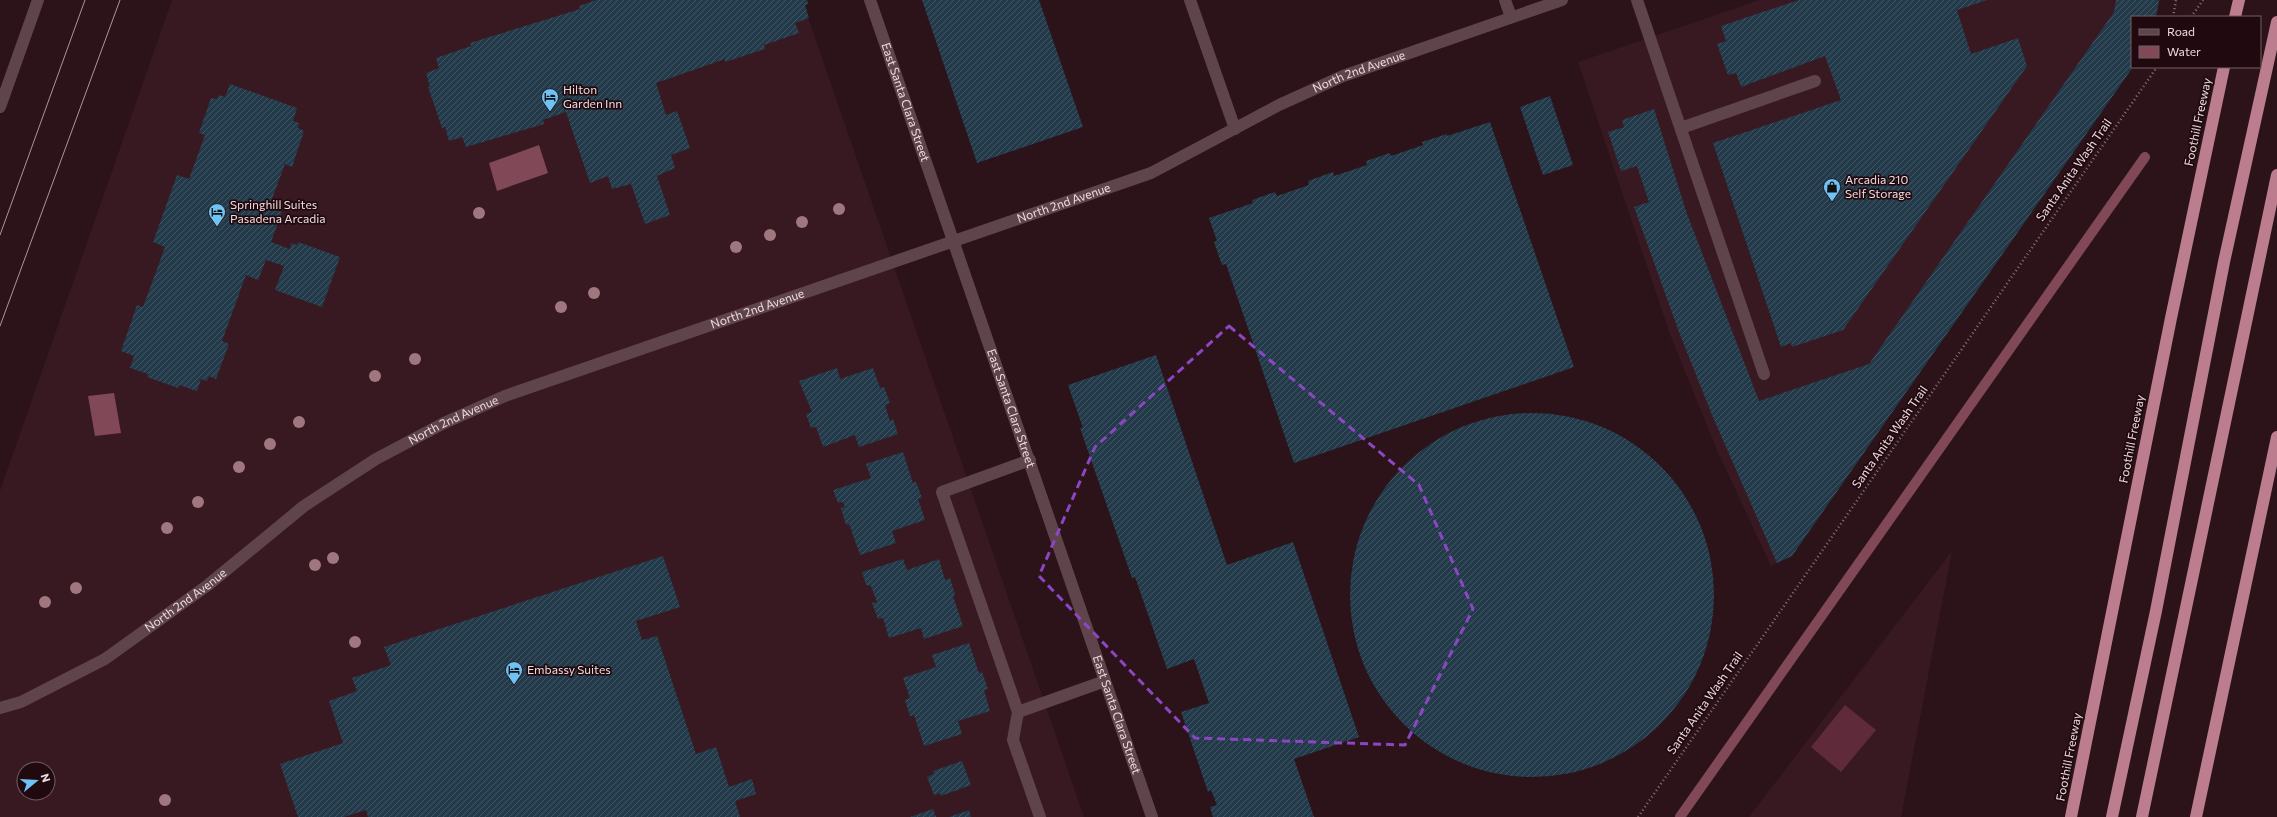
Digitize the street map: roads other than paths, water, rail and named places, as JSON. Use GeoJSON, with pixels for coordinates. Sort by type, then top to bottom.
{"type":"FeatureCollection","features":[{"type":"Feature","properties":{"kind":"highway"},"geometry":{"type":"LineString","coordinates":[[2235,16],[2239,0]]}},
{"type":"Feature","properties":{"kind":"highway"},"geometry":{"type":"LineString","coordinates":[[2112,817],[2157,603],[2224,262],[2277,22]]}},
{"type":"Feature","properties":{"kind":"highway","name":"Foothill Freeway"},"geometry":{"type":"LineString","coordinates":[[2071,817],[2171,318],[2224,68]]}},
{"type":"Feature","properties":{"kind":"highway"},"geometry":{"type":"LineString","coordinates":[[2142,817],[2277,175]]}},
{"type":"Feature","properties":{"kind":"highway"},"geometry":{"type":"LineString","coordinates":[[2196,817],[2277,437]]}},
{"type":"Feature","properties":{"kind":"street"},"geometry":{"type":"LineString","coordinates":[[0,105],[38,0]]}},
{"type":"Feature","properties":{"kind":"street","name":"East Santa Clara Street"},"geometry":{"type":"LineString","coordinates":[[870,0],[1152,817]]}},
{"type":"Feature","properties":{"kind":"street"},"geometry":{"type":"LineString","coordinates":[[1190,0],[1235,129]]}},
{"type":"Feature","properties":{"kind":"street"},"geometry":{"type":"LineString","coordinates":[[1505,0],[1511,17]]}},
{"type":"Feature","properties":{"kind":"street","name":"North 2nd Avenue"},"geometry":{"type":"LineString","coordinates":[[0,708],[21,702],[105,659],[208,585],[304,506],[376,459],[444,423],[505,396],[1151,173],[1279,105],[1343,76],[1562,0]]}},
{"type":"Feature","properties":{"kind":"street"},"geometry":{"type":"LineString","coordinates":[[1637,0],[1764,374]]}},
{"type":"Feature","properties":{"kind":"street"},"geometry":{"type":"LineString","coordinates":[[1681,128],[1815,81]]}},
{"type":"Feature","properties":{"kind":"street"},"geometry":{"type":"LineString","coordinates":[[1030,460],[942,492],[1018,712],[1013,740],[1040,817]]}},
{"type":"Feature","properties":{"kind":"street"},"geometry":{"type":"LineString","coordinates":[[1018,712],[1106,681]]}},
{"type":"Feature","properties":{"kind":"water"},"geometry":{"type":"Polygon","coordinates":[[[539,145],[548,173],[497,191],[489,163],[539,145]]]}},
{"type":"Feature","properties":{"kind":"water"},"geometry":{"type":"Polygon","coordinates":[[[114,393],[121,433],[95,436],[88,396],[114,393]]]}},
{"type":"Feature","properties":{"kind":"waterway"},"geometry":{"type":"LineString","coordinates":[[1680,817],[2145,157]]}},
{"type":"Feature","properties":{"kind":"tram line"},"geometry":{"type":"LineString","coordinates":[[0,235],[85,0]]}},
{"type":"Feature","properties":{"kind":"tram line"},"geometry":{"type":"LineString","coordinates":[[0,326],[120,0]]}},
{"type":"Feature","properties":{"kind":"place","name":"Hilton Garden Inn"},"geometry":{"type":"Point","coordinates":[550,112]}},
{"type":"Feature","properties":{"kind":"place","name":"Arcadia 210 Self Storage"},"geometry":{"type":"Point","coordinates":[1832,202]}},
{"type":"Feature","properties":{"kind":"place","name":"Springhill Suites Pasadena Arcadia"},"geometry":{"type":"Point","coordinates":[217,227]}},
{"type":"Feature","properties":{"kind":"place","name":"Embassy Suites"},"geometry":{"type":"Point","coordinates":[514,685]}}]}
